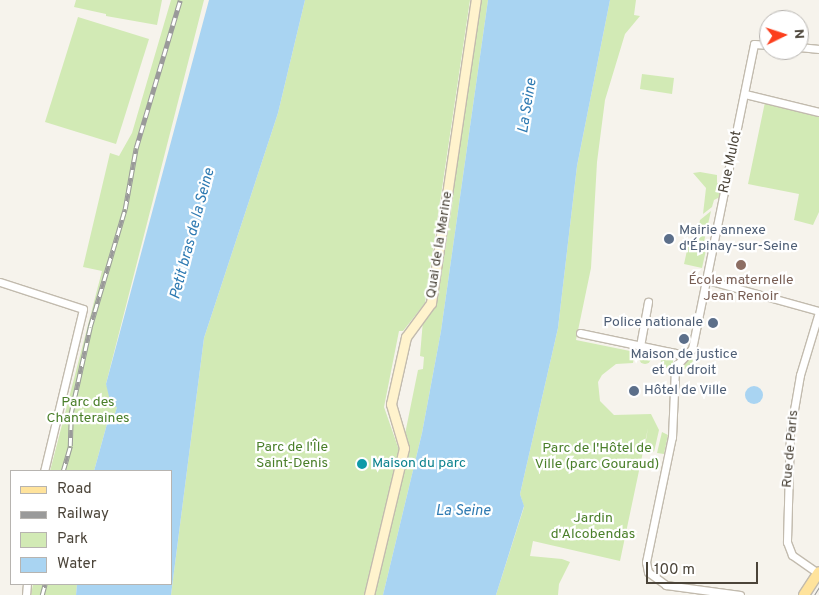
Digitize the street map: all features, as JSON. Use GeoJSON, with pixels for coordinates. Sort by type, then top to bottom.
{"type":"FeatureCollection","features":[{"type":"Feature","properties":{"kind":"main road"},"geometry":{"type":"LineString","coordinates":[[804,595],[819,573]]}},
{"type":"Feature","properties":{"kind":"street","name":"Quai de la Marine"},"geometry":{"type":"LineString","coordinates":[[369,595],[404,448],[391,404],[403,343],[431,303],[476,0]]}},
{"type":"Feature","properties":{"kind":"street","name":"Rue Mulot"},"geometry":{"type":"LineString","coordinates":[[740,595],[666,585],[648,572],[646,562],[672,437],[675,367],[692,349],[754,44],[759,44]]}},
{"type":"Feature","properties":{"kind":"street"},"geometry":{"type":"LineString","coordinates":[[745,94],[819,112]]}},
{"type":"Feature","properties":{"kind":"street"},"geometry":{"type":"LineString","coordinates":[[707,280],[819,312]]}},
{"type":"Feature","properties":{"kind":"street"},"geometry":{"type":"LineString","coordinates":[[0,282],[83,309],[44,470]]}},
{"type":"Feature","properties":{"kind":"street"},"geometry":{"type":"LineString","coordinates":[[640,346],[648,302]]}},
{"type":"Feature","properties":{"kind":"street","name":"Rue de Paris"},"geometry":{"type":"LineString","coordinates":[[819,312],[795,397],[787,468],[787,513],[788,550],[819,573]]}},
{"type":"Feature","properties":{"kind":"street"},"geometry":{"type":"LineString","coordinates":[[580,333],[640,346],[683,358]]}},
{"type":"Feature","properties":{"kind":"green space"},"geometry":{"type":"Polygon","coordinates":[[[76,0],[162,0],[157,25],[106,16],[106,14],[74,7],[76,0]]]}},
{"type":"Feature","properties":{"kind":"green space","name":"Parc des Chanteraines"},"geometry":{"type":"Polygon","coordinates":[[[171,0],[204,0],[106,384],[117,407],[112,424],[107,424],[94,470],[50,470],[102,271],[83,267],[110,153],[119,156],[132,133],[171,0]]]}},
{"type":"Feature","properties":{"kind":"green space","name":"Parc de l'Île Saint-Denis"},"geometry":{"type":"Polygon","coordinates":[[[305,0],[470,0],[425,303],[403,331],[399,331],[384,407],[399,450],[364,595],[171,595],[204,338],[278,113],[305,0]]]}},
{"type":"Feature","properties":{"kind":"green space"},"geometry":{"type":"Polygon","coordinates":[[[480,0],[488,0],[441,331],[422,433],[383,595],[373,595],[407,454],[405,434],[418,370],[423,369],[424,357],[420,356],[423,320],[435,305],[480,0]]]}},
{"type":"Feature","properties":{"kind":"green space"},"geometry":{"type":"Polygon","coordinates":[[[610,0],[636,0],[634,15],[640,16],[625,34],[605,100],[597,162],[591,268],[576,340],[635,352],[633,363],[616,364],[602,375],[598,382],[600,401],[614,415],[651,414],[659,430],[654,452],[644,451],[648,428],[620,561],[533,541],[530,556],[562,559],[570,562],[559,584],[558,595],[496,595],[524,507],[520,494],[558,328],[577,166],[610,0]]]}},
{"type":"Feature","properties":{"kind":"green space"},"geometry":{"type":"Polygon","coordinates":[[[78,17],[149,39],[116,144],[45,122],[78,17]]]}},
{"type":"Feature","properties":{"kind":"green space"},"geometry":{"type":"Polygon","coordinates":[[[642,74],[674,78],[672,94],[640,89],[642,74]]]}},
{"type":"Feature","properties":{"kind":"green space"},"geometry":{"type":"Polygon","coordinates":[[[765,102],[819,115],[819,212],[813,225],[794,220],[799,194],[748,184],[765,102]]]}},
{"type":"Feature","properties":{"kind":"green space"},"geometry":{"type":"Polygon","coordinates":[[[700,172],[717,175],[717,183],[722,184],[720,197],[714,200],[712,207],[703,214],[706,188],[693,173],[700,172]]]}},
{"type":"Feature","properties":{"kind":"green space"},"geometry":{"type":"Polygon","coordinates":[[[711,211],[703,246],[695,245],[700,220],[711,211]]]}},
{"type":"Feature","properties":{"kind":"green space"},"geometry":{"type":"Polygon","coordinates":[[[688,246],[706,250],[702,268],[684,264],[688,246]]]}},
{"type":"Feature","properties":{"kind":"green space"},"geometry":{"type":"Polygon","coordinates":[[[645,352],[651,358],[645,364],[639,358],[645,352]]]}},
{"type":"Feature","properties":{"kind":"green space"},"geometry":{"type":"Polygon","coordinates":[[[669,356],[673,358],[673,368],[658,368],[662,359],[669,356]]]}},
{"type":"Feature","properties":{"kind":"green space"},"geometry":{"type":"Polygon","coordinates":[[[693,356],[692,369],[679,369],[682,364],[693,356]]]}},
{"type":"Feature","properties":{"kind":"green space"},"geometry":{"type":"Polygon","coordinates":[[[662,432],[668,435],[664,454],[657,453],[662,432]]]}},
{"type":"Feature","properties":{"kind":"green space"},"geometry":{"type":"Polygon","coordinates":[[[33,585],[77,585],[76,595],[31,595],[33,585]]]}},
{"type":"Feature","properties":{"kind":"water","name":"Petit bras de la Seine"},"geometry":{"type":"Polygon","coordinates":[[[209,0],[305,0],[278,113],[204,338],[171,595],[76,595],[77,585],[172,585],[172,470],[94,470],[107,424],[112,424],[117,407],[111,405],[106,384],[209,0]]]}},
{"type":"Feature","properties":{"kind":"water","name":"La Seine"},"geometry":{"type":"Polygon","coordinates":[[[488,0],[610,0],[577,166],[558,328],[520,494],[524,506],[496,595],[383,595],[422,433],[441,331],[488,0]]]}},
{"type":"Feature","properties":{"kind":"water"},"geometry":{"type":"Polygon","coordinates":[[[754,386],[760,389],[763,395],[760,401],[754,404],[748,401],[745,395],[748,389],[754,386]]]}},
{"type":"Feature","properties":{"kind":"tram line"},"geometry":{"type":"LineString","coordinates":[[814,595],[819,587]]}},
{"type":"Feature","properties":{"kind":"railway"},"geometry":{"type":"LineString","coordinates":[[63,470],[70,446],[71,413],[90,327],[125,209],[136,148],[180,0]]}},
{"type":"Feature","properties":{"kind":"railway"},"geometry":{"type":"LineString","coordinates":[[42,595],[45,585]]}},
{"type":"Feature","properties":{"kind":"place","name":"Mairie annexe d'Épinay-sur-Seine"},"geometry":{"type":"Point","coordinates":[669,239]}},
{"type":"Feature","properties":{"kind":"place","name":"École maternelle Jean Renoir"},"geometry":{"type":"Point","coordinates":[741,265]}},
{"type":"Feature","properties":{"kind":"place","name":"Police nationale"},"geometry":{"type":"Point","coordinates":[713,323]}},
{"type":"Feature","properties":{"kind":"place","name":"Maison de justice et du droit"},"geometry":{"type":"Point","coordinates":[684,339]}},
{"type":"Feature","properties":{"kind":"place","name":"Hôtel de Ville"},"geometry":{"type":"Point","coordinates":[634,391]}},
{"type":"Feature","properties":{"kind":"place","name":"Maison du parc"},"geometry":{"type":"Point","coordinates":[362,464]}},
{"type":"Feature","properties":{"kind":"park label","name":"Parc de l'Hôtel de Ville (parc Gouraud)"},"geometry":{"type":"Point","coordinates":[597,458]}},
{"type":"Feature","properties":{"kind":"park label","name":"Jardin d'Alcobendas"},"geometry":{"type":"Point","coordinates":[593,528]}}]}
